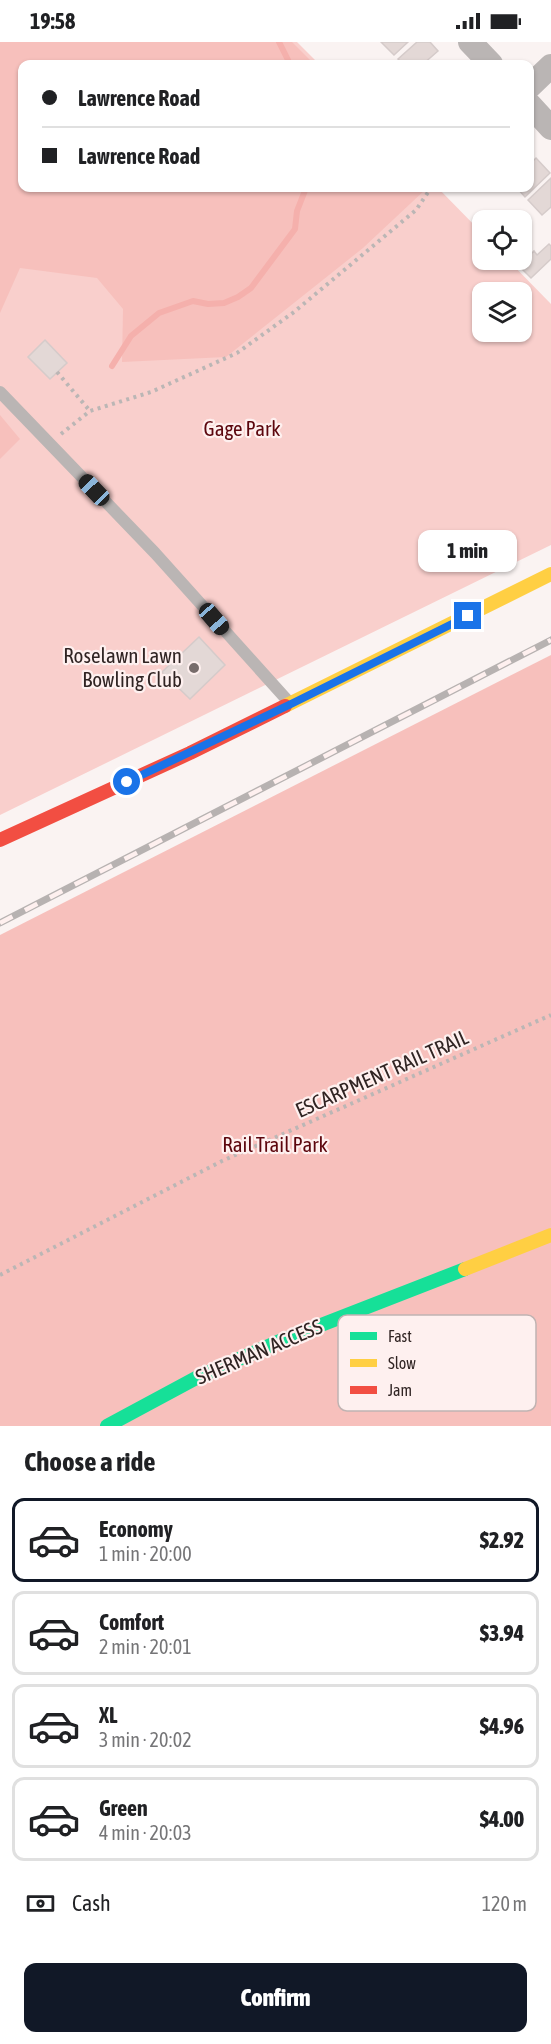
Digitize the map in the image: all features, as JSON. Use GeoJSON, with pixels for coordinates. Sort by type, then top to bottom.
{"type":"FeatureCollection","features":[{"type":"Feature","properties":{"kind":"street"},"geometry":{"type":"LineString","coordinates":[[470,42],[487,60]]}},
{"type":"Feature","properties":{"kind":"street"},"geometry":{"type":"LineString","coordinates":[[534,82],[551,66]]}},
{"type":"Feature","properties":{"kind":"street"},"geometry":{"type":"LineString","coordinates":[[534,109],[551,128]]}},
{"type":"Feature","properties":{"kind":"street"},"geometry":{"type":"LineString","coordinates":[[0,840],[190,753],[551,574]]}},
{"type":"Feature","properties":{"kind":"street","name":"SHERMAN ACCESS"},"geometry":{"type":"LineString","coordinates":[[346,1315],[551,1235]]}},
{"type":"Feature","properties":{"kind":"street","name":"SHERMAN ACCESS"},"geometry":{"type":"LineString","coordinates":[[107,1426],[198,1377],[338,1318]]}},
{"type":"Feature","properties":{"kind":"lane"},"geometry":{"type":"LineString","coordinates":[[0,392],[155,553],[291,704]]}},
{"type":"Feature","properties":{"kind":"path"},"geometry":{"type":"LineString","coordinates":[[48,443],[90,411],[151,392],[237,353],[294,312],[416,210],[428,192]]}},
{"type":"Feature","properties":{"kind":"path"},"geometry":{"type":"LineString","coordinates":[[57,372],[90,411]]}},
{"type":"Feature","properties":{"kind":"path","name":"ESCARPMENT RAIL TRAIL"},"geometry":{"type":"LineString","coordinates":[[0,1275],[222,1161],[551,1015]]}},
{"type":"Feature","properties":{"kind":"green space","name":"Gage Park"},"geometry":{"type":"Polygon","coordinates":[[[0,42],[297,42],[315,60],[18,60],[18,192],[442,192],[472,223],[472,270],[518,270],[530,282],[472,282],[472,342],[532,342],[532,285],[551,304],[551,545],[0,815],[0,42]]]}},
{"type":"Feature","properties":{"kind":"green space"},"geometry":{"type":"Polygon","coordinates":[[[0,42],[292,42],[310,60],[18,60],[18,192],[423,192],[363,248],[226,357],[122,362],[123,309],[97,278],[20,268],[0,313],[0,42]]]}},
{"type":"Feature","properties":{"kind":"green space"},"geometry":{"type":"Polygon","coordinates":[[[0,415],[20,439],[0,459],[0,415]]]}},
{"type":"Feature","properties":{"kind":"green space","name":"Rail Trail Park"},"geometry":{"type":"Polygon","coordinates":[[[551,655],[551,1426],[0,1426],[0,935],[551,655]]]}},
{"type":"Feature","properties":{"kind":"building"},"geometry":{"type":"Polygon","coordinates":[[[381,42],[408,42],[394,55],[381,42]]]}},
{"type":"Feature","properties":{"kind":"building"},"geometry":{"type":"Polygon","coordinates":[[[417,42],[430,42],[438,51],[428,60],[398,59],[417,42]]]}},
{"type":"Feature","properties":{"kind":"building"},"geometry":{"type":"Polygon","coordinates":[[[536,158],[550,173],[534,188],[534,160],[536,158]]]}},
{"type":"Feature","properties":{"kind":"building"},"geometry":{"type":"Polygon","coordinates":[[[551,178],[551,207],[542,215],[528,200],[551,178]]]}},
{"type":"Feature","properties":{"kind":"building"},"geometry":{"type":"Polygon","coordinates":[[[521,192],[530,192],[525,197],[521,192]]]}},
{"type":"Feature","properties":{"kind":"building"},"geometry":{"type":"Polygon","coordinates":[[[549,244],[551,246],[551,259],[531,278],[523,270],[532,270],[532,253],[534,251],[537,255],[549,244]]]}},
{"type":"Feature","properties":{"kind":"building"},"geometry":{"type":"Polygon","coordinates":[[[45,340],[67,363],[50,379],[28,357],[45,340]]]}},
{"type":"Feature","properties":{"kind":"building","name":"Roselawn Lawn Bowling Club"},"geometry":{"type":"Polygon","coordinates":[[[199,637],[225,665],[190,699],[162,672],[199,637]]]}},
{"type":"Feature","properties":{"kind":"waterway"},"geometry":{"type":"LineString","coordinates":[[279,42],[288,60]]}},
{"type":"Feature","properties":{"kind":"waterway"},"geometry":{"type":"LineString","coordinates":[[112,366],[131,336],[159,313],[193,301],[208,304],[224,303],[251,288],[295,229],[297,211],[304,192]]}},
{"type":"Feature","properties":{"kind":"railway"},"geometry":{"type":"LineString","coordinates":[[0,923],[551,640]]}},
{"type":"Feature","properties":{"kind":"traffic: fast"},"geometry":{"type":"LineString","coordinates":[[347,1315],[465,1269]]}},
{"type":"Feature","properties":{"kind":"traffic: fast"},"geometry":{"type":"LineString","coordinates":[[107,1426],[198,1377],[338,1318]]}},
{"type":"Feature","properties":{"kind":"traffic: slow"},"geometry":{"type":"LineString","coordinates":[[285,706],[551,574]]}},
{"type":"Feature","properties":{"kind":"traffic: slow"},"geometry":{"type":"LineString","coordinates":[[465,1269],[551,1235]]}},
{"type":"Feature","properties":{"kind":"traffic: jam"},"geometry":{"type":"LineString","coordinates":[[0,840],[190,753],[285,706]]}},
{"type":"Feature","properties":{"kind":"place","name":"Roselawn Lawn Bowling Club"},"geometry":{"type":"Point","coordinates":[194,668]}},
{"type":"Feature","properties":{"kind":"route"},"geometry":{"type":"LineString","coordinates":[[127,782],[468,616]]}}]}
